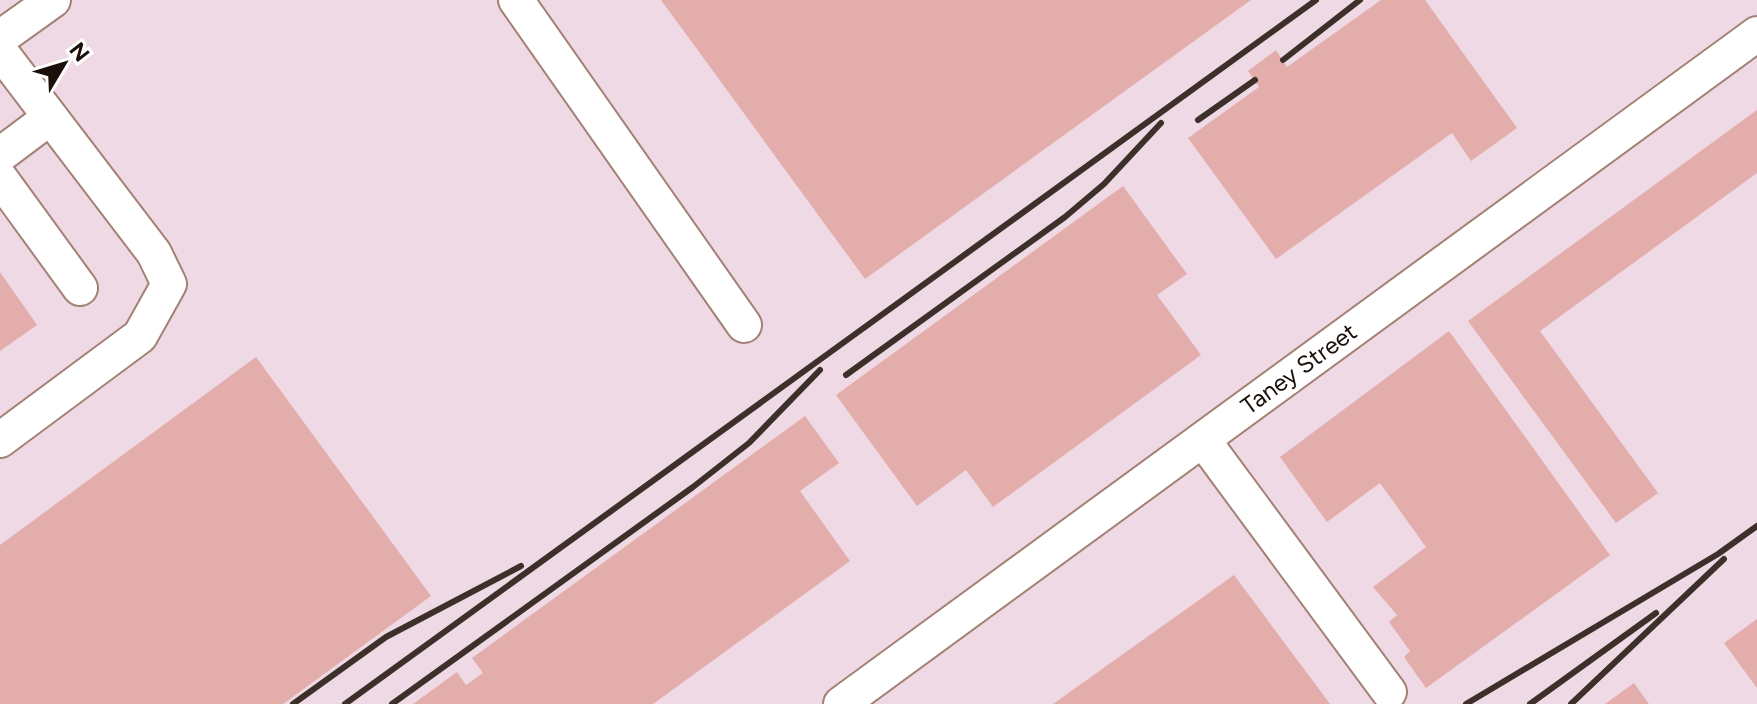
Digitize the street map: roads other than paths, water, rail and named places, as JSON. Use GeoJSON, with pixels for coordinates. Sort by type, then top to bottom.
{"type":"FeatureCollection","features":[{"type":"Feature","properties":{"kind":"street"},"geometry":{"type":"LineString","coordinates":[[516,0],[744,325]]}},
{"type":"Feature","properties":{"kind":"street"},"geometry":{"type":"LineString","coordinates":[[0,38],[48,1]]}},
{"type":"Feature","properties":{"kind":"street","name":"Taney Street"},"geometry":{"type":"LineString","coordinates":[[841,704],[1757,34]]}},
{"type":"Feature","properties":{"kind":"street"},"geometry":{"type":"LineString","coordinates":[[0,51],[48,119],[154,253],[169,284],[140,336],[0,440]]}},
{"type":"Feature","properties":{"kind":"street"},"geometry":{"type":"LineString","coordinates":[[0,155],[48,119]]}},
{"type":"Feature","properties":{"kind":"street"},"geometry":{"type":"LineString","coordinates":[[0,178],[80,288]]}},
{"type":"Feature","properties":{"kind":"street"},"geometry":{"type":"LineString","coordinates":[[1203,440],[1389,692]]}},
{"type":"Feature","properties":{"kind":"railway"},"geometry":{"type":"LineString","coordinates":[[345,704],[1316,0]]}},
{"type":"Feature","properties":{"kind":"railway"},"geometry":{"type":"LineString","coordinates":[[1283,60],[1360,0]]}},
{"type":"Feature","properties":{"kind":"railway"},"geometry":{"type":"LineString","coordinates":[[1198,120],[1255,80]]}},
{"type":"Feature","properties":{"kind":"railway"},"geometry":{"type":"LineString","coordinates":[[846,375],[1065,217],[1104,184],[1161,123]]}},
{"type":"Feature","properties":{"kind":"railway"},"geometry":{"type":"LineString","coordinates":[[392,704],[693,487],[749,443],[820,370]]}},
{"type":"Feature","properties":{"kind":"railway"},"geometry":{"type":"LineString","coordinates":[[1466,704],[1718,554],[1757,526]]}},
{"type":"Feature","properties":{"kind":"railway"},"geometry":{"type":"LineString","coordinates":[[1571,704],[1724,559]]}},
{"type":"Feature","properties":{"kind":"railway"},"geometry":{"type":"LineString","coordinates":[[293,704],[386,637],[521,566]]}},
{"type":"Feature","properties":{"kind":"railway"},"geometry":{"type":"LineString","coordinates":[[1530,704],[1656,613]]}}]}
